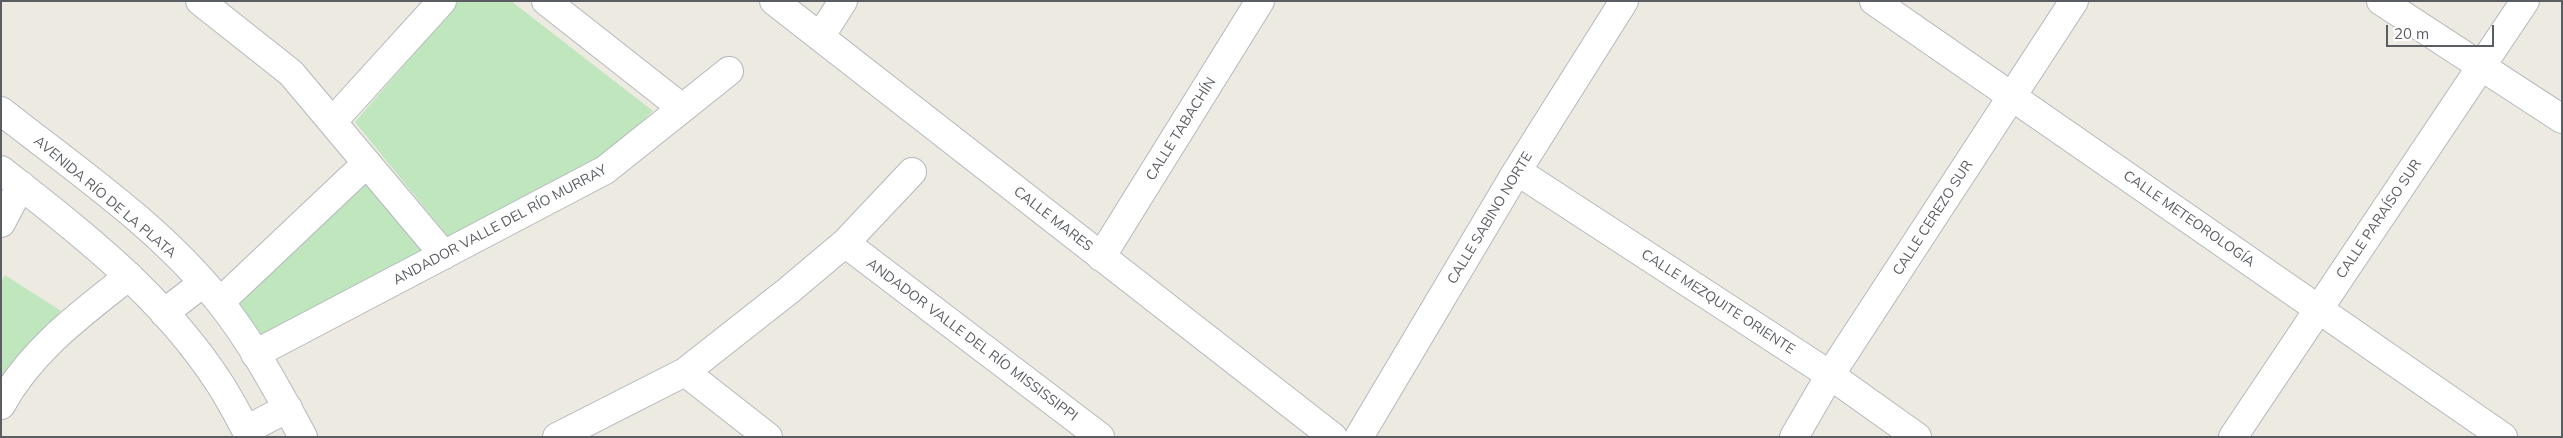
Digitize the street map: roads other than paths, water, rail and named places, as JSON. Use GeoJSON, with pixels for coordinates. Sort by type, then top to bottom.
{"type":"FeatureCollection","features":[{"type":"Feature","properties":{"kind":"street"},"geometry":{"type":"LineString","coordinates":[[200,1],[292,73],[444,255]]}},
{"type":"Feature","properties":{"kind":"street"},"geometry":{"type":"LineString","coordinates":[[333,121],[442,1]]}},
{"type":"Feature","properties":{"kind":"street"},"geometry":{"type":"LineString","coordinates":[[546,1],[682,108]]}},
{"type":"Feature","properties":{"kind":"street","name":"CALLE MARES"},"geometry":{"type":"LineString","coordinates":[[774,1],[1333,437]]}},
{"type":"Feature","properties":{"kind":"street"},"geometry":{"type":"LineString","coordinates":[[820,37],[842,1]]}},
{"type":"Feature","properties":{"kind":"street","name":"CALLE TABACHÍN"},"geometry":{"type":"LineString","coordinates":[[1101,256],[1260,1]]}},
{"type":"Feature","properties":{"kind":"street","name":"CALLE SABINO NORTE"},"geometry":{"type":"LineString","coordinates":[[1359,437],[1517,171],[1624,1]]}},
{"type":"Feature","properties":{"kind":"street","name":"CALLE METEOROLOGÍA"},"geometry":{"type":"LineString","coordinates":[[1874,1],[2503,437]]}},
{"type":"Feature","properties":{"kind":"street","name":"CALLE CEREZO SUR"},"geometry":{"type":"LineString","coordinates":[[1794,437],[1830,375],[2074,1]]}},
{"type":"Feature","properties":{"kind":"street"},"geometry":{"type":"LineString","coordinates":[[2381,1],[2562,119]]}},
{"type":"Feature","properties":{"kind":"street","name":"CALLE PARAÍSO SUR"},"geometry":{"type":"LineString","coordinates":[[2233,437],[2524,1]]}},
{"type":"Feature","properties":{"kind":"street","name":"ANDADOR VALLE DEL RÍO MURRAY"},"geometry":{"type":"LineString","coordinates":[[255,354],[605,170],[728,72]]}},
{"type":"Feature","properties":{"kind":"street","name":"AVENIDA RÍO DE LA PLATA"},"geometry":{"type":"LineString","coordinates":[[1,111],[167,244],[211,292],[255,354],[288,408],[303,437]]}},
{"type":"Feature","properties":{"kind":"street"},"geometry":{"type":"LineString","coordinates":[[164,313],[211,292],[367,163]]}},
{"type":"Feature","properties":{"kind":"street","name":"CALLE MEZQUITE ORIENTE"},"geometry":{"type":"LineString","coordinates":[[1517,171],[1830,375],[1917,437]]}},
{"type":"Feature","properties":{"kind":"street"},"geometry":{"type":"LineString","coordinates":[[557,437],[685,372],[788,291],[845,243],[912,172]]}},
{"type":"Feature","properties":{"kind":"street"},"geometry":{"type":"LineString","coordinates":[[1,223],[11,178],[94,243],[164,313],[220,383],[248,433],[288,408]]}},
{"type":"Feature","properties":{"kind":"street","name":"ANDADOR VALLE DEL RÍO MISSISSIPPI"},"geometry":{"type":"LineString","coordinates":[[845,243],[1100,437]]}},
{"type":"Feature","properties":{"kind":"street"},"geometry":{"type":"LineString","coordinates":[[1,405],[23,372],[47,345],[73,320],[129,276]]}},
{"type":"Feature","properties":{"kind":"street"},"geometry":{"type":"LineString","coordinates":[[685,372],[768,437]]}}]}
